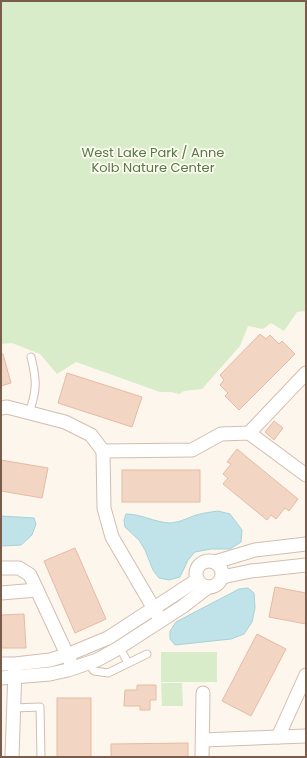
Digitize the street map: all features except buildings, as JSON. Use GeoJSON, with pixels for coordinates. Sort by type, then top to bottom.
{"type":"FeatureCollection","features":[{"type":"Feature","properties":{"kind":"street"},"geometry":{"type":"LineString","coordinates":[[249,433],[306,373]]}},
{"type":"Feature","properties":{"kind":"street"},"geometry":{"type":"LineString","coordinates":[[1,408],[7,407],[65,422],[91,435],[103,451],[104,508],[112,537],[161,620]]}},
{"type":"Feature","properties":{"kind":"street"},"geometry":{"type":"LineString","coordinates":[[103,451],[192,450],[221,434],[249,433],[306,475]]}},
{"type":"Feature","properties":{"kind":"street"},"geometry":{"type":"LineString","coordinates":[[208,587],[203,586],[197,580],[195,571],[200,564],[207,560],[216,562],[255,550],[306,544]]}},
{"type":"Feature","properties":{"kind":"street"},"geometry":{"type":"LineString","coordinates":[[1,664],[15,671],[50,674],[97,660],[120,648],[182,607],[208,587],[217,585],[222,577],[221,568],[216,562]]}},
{"type":"Feature","properties":{"kind":"street"},"geometry":{"type":"LineString","coordinates":[[222,577],[251,571],[306,566]]}},
{"type":"Feature","properties":{"kind":"street"},"geometry":{"type":"LineString","coordinates":[[1,568],[19,568],[30,575],[74,668]]}},
{"type":"Feature","properties":{"kind":"street"},"geometry":{"type":"LineString","coordinates":[[1,678],[15,671],[67,655],[112,635],[197,580]]}},
{"type":"Feature","properties":{"kind":"street"},"geometry":{"type":"LineString","coordinates":[[1,593],[37,590]]}},
{"type":"Feature","properties":{"kind":"street"},"geometry":{"type":"LineString","coordinates":[[112,635],[120,648]]}},
{"type":"Feature","properties":{"kind":"street"},"geometry":{"type":"LineString","coordinates":[[12,757],[7,709],[15,671]]}},
{"type":"Feature","properties":{"kind":"street"},"geometry":{"type":"LineString","coordinates":[[278,737],[306,675]]}},
{"type":"Feature","properties":{"kind":"street"},"geometry":{"type":"LineString","coordinates":[[202,757],[203,693]]}},
{"type":"Feature","properties":{"kind":"street"},"geometry":{"type":"LineString","coordinates":[[202,740],[306,736]]}},
{"type":"Feature","properties":{"kind":"lane"},"geometry":{"type":"LineString","coordinates":[[29,413],[35,397],[36,385],[31,357]]}},
{"type":"Feature","properties":{"kind":"lane"},"geometry":{"type":"LineString","coordinates":[[120,648],[128,662]]}},
{"type":"Feature","properties":{"kind":"lane"},"geometry":{"type":"LineString","coordinates":[[88,663],[94,671],[108,673],[147,654]]}},
{"type":"Feature","properties":{"kind":"lane"},"geometry":{"type":"LineString","coordinates":[[7,709],[40,708],[41,757]]}},
{"type":"Feature","properties":{"kind":"green space","name":"West Lake Park / Anne Kolb Nature Center"},"geometry":{"type":"Polygon","coordinates":[[[1,1],[306,1],[306,311],[297,312],[284,331],[271,323],[263,329],[248,326],[240,346],[202,389],[184,391],[179,394],[160,392],[76,362],[57,374],[40,354],[12,343],[1,344],[1,1]]]}},
{"type":"Feature","properties":{"kind":"green space"},"geometry":{"type":"Polygon","coordinates":[[[161,652],[217,652],[217,682],[161,682],[161,652]]]}},
{"type":"Feature","properties":{"kind":"green space"},"geometry":{"type":"Polygon","coordinates":[[[161,683],[182,683],[183,706],[162,706],[161,683]]]}},
{"type":"Feature","properties":{"kind":"water"},"geometry":{"type":"Polygon","coordinates":[[[218,511],[230,514],[242,530],[241,542],[230,549],[211,549],[195,552],[188,560],[180,577],[169,580],[159,578],[153,570],[145,550],[139,540],[125,527],[124,520],[126,514],[172,523],[199,514],[218,511]]]}},
{"type":"Feature","properties":{"kind":"water"},"geometry":{"type":"Polygon","coordinates":[[[1,516],[34,518],[36,524],[32,535],[21,545],[1,546],[1,516]]]}},
{"type":"Feature","properties":{"kind":"water"},"geometry":{"type":"Polygon","coordinates":[[[248,588],[254,593],[255,608],[252,622],[244,634],[231,639],[175,645],[170,639],[170,631],[176,622],[239,589],[248,588]]]}}]}
